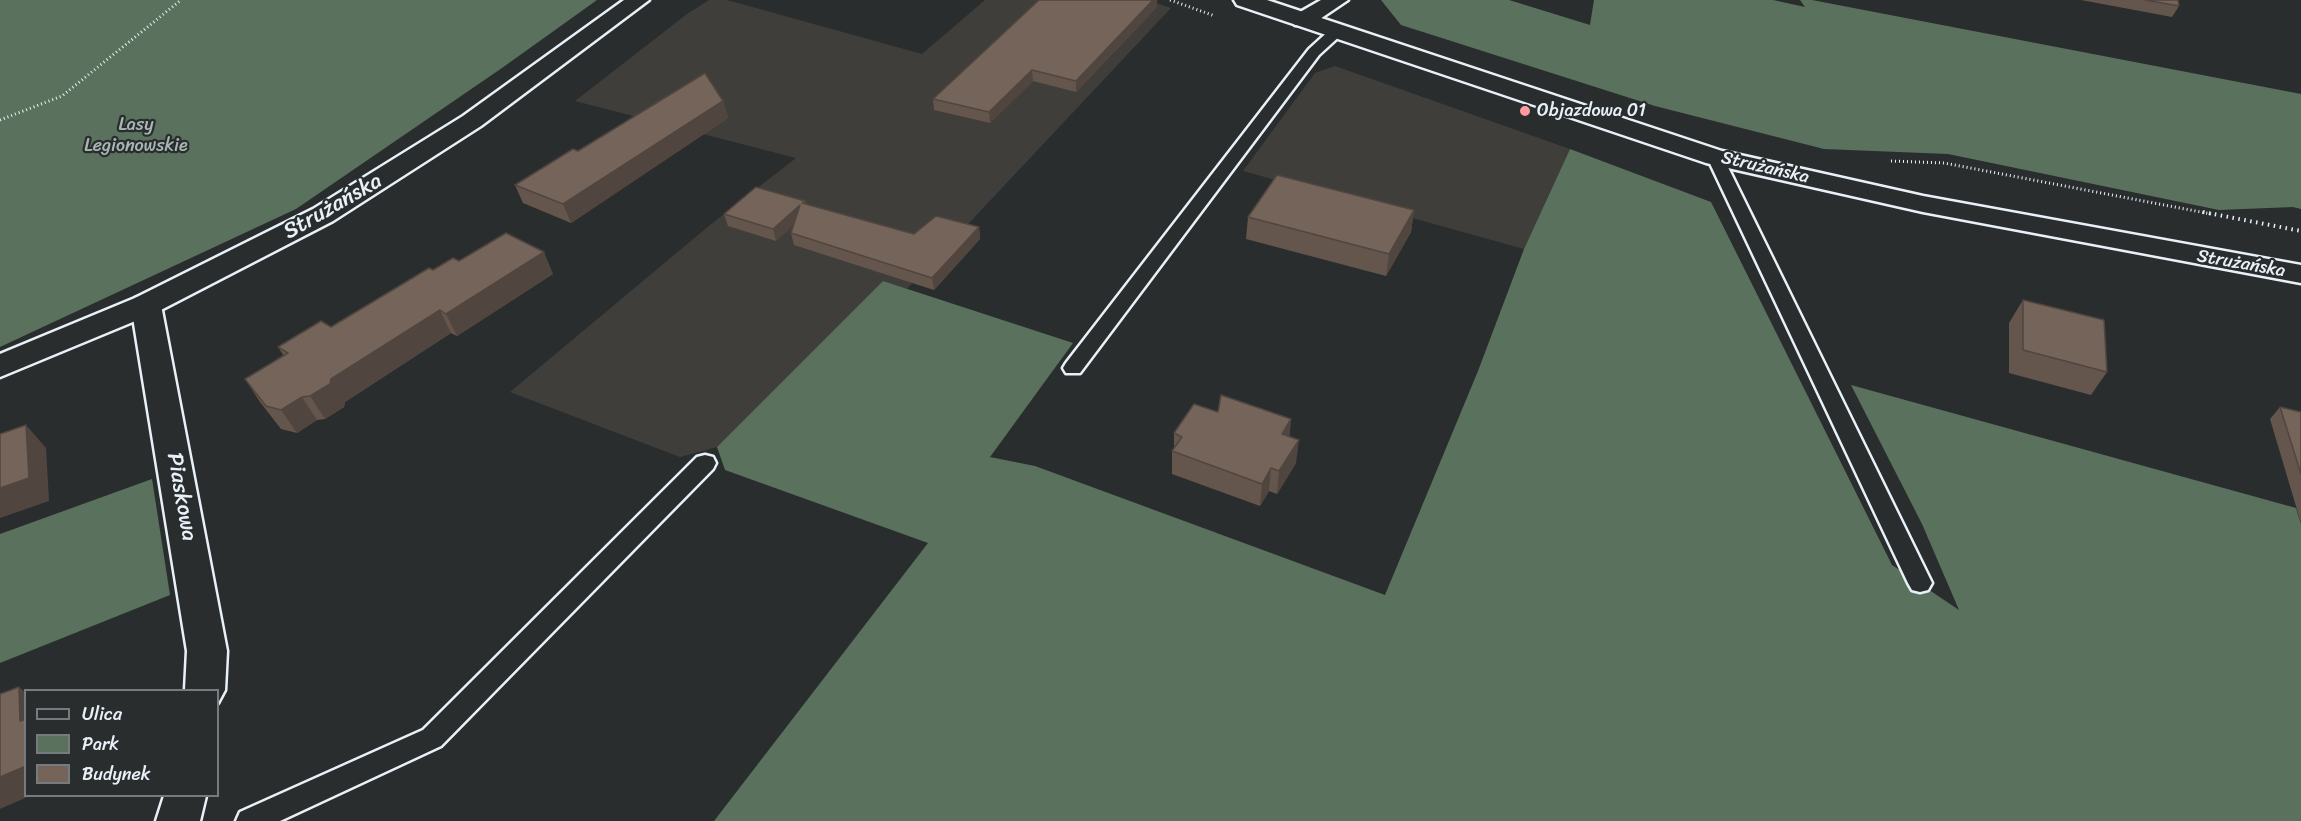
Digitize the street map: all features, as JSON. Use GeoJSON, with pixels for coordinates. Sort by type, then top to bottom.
{"type":"FeatureCollection","features":[{"type":"Feature","properties":{"kind":"main road","name":"Strużańska"},"geometry":{"type":"LineString","coordinates":[[0,366],[146,305],[323,216],[472,121],[638,0]]}},
{"type":"Feature","properties":{"kind":"main road","name":"Strużańska"},"geometry":{"type":"LineString","coordinates":[[1245,0],[1715,157],[1923,204],[2301,274]]}},
{"type":"Feature","properties":{"kind":"main road"},"geometry":{"type":"LineString","coordinates":[[1303,20],[1337,0]]}},
{"type":"Feature","properties":{"kind":"main road","name":"Piaskowa"},"geometry":{"type":"LineString","coordinates":[[146,305],[207,651],[205,689]]}},
{"type":"Feature","properties":{"kind":"main road"},"geometry":{"type":"LineString","coordinates":[[178,821],[184,797]]}},
{"type":"Feature","properties":{"kind":"lane"},"geometry":{"type":"LineString","coordinates":[[1073,368],[1314,52],[1337,31]]}},
{"type":"Feature","properties":{"kind":"lane"},"geometry":{"type":"LineString","coordinates":[[1715,157],[1920,583]]}},
{"type":"Feature","properties":{"kind":"lane"},"geometry":{"type":"LineString","coordinates":[[250,821],[432,738],[705,463]]}},
{"type":"Feature","properties":{"kind":"path"},"geometry":{"type":"LineString","coordinates":[[0,120],[62,96],[181,0]]}},
{"type":"Feature","properties":{"kind":"path"},"geometry":{"type":"LineString","coordinates":[[1170,0],[1226,20]]}},
{"type":"Feature","properties":{"kind":"path"},"geometry":{"type":"LineString","coordinates":[[1886,160],[1944,163],[2301,231]]}},
{"type":"Feature","properties":{"kind":"shaded area"},"geometry":{"type":"Polygon","coordinates":[[[709,0],[727,0],[922,54],[985,0],[1148,0],[1171,8],[907,289],[883,281],[717,447],[680,457],[510,392],[710,225],[796,158],[575,101],[687,14],[709,0]]]}},
{"type":"Feature","properties":{"kind":"shaded area"},"geometry":{"type":"Polygon","coordinates":[[[1335,66],[1570,149],[1524,249],[1243,171],[1315,73],[1335,66]]]}},
{"type":"Feature","properties":{"kind":"green space","name":"Lasy Legionowskie"},"geometry":{"type":"Polygon","coordinates":[[[0,0],[597,0],[296,209],[0,347],[0,0]]]}},
{"type":"Feature","properties":{"kind":"green space"},"geometry":{"type":"Polygon","coordinates":[[[1381,0],[1509,0],[1590,25],[1594,0],[1773,0],[1805,7],[1800,0],[1812,0],[2301,94],[2301,209],[2293,207],[2219,210],[1948,154],[1824,149],[1655,106],[1401,25],[1381,0]]]}},
{"type":"Feature","properties":{"kind":"green space"},"geometry":{"type":"Polygon","coordinates":[[[1570,149],[1711,202],[1892,565],[1959,610],[1922,524],[1851,385],[2296,508],[2301,524],[2301,821],[714,821],[928,543],[725,470],[717,447],[883,281],[1073,343],[990,457],[1035,466],[1385,595],[1478,371],[1524,249],[1570,149]]]}},
{"type":"Feature","properties":{"kind":"green space"},"geometry":{"type":"Polygon","coordinates":[[[152,479],[170,595],[0,663],[0,534],[152,479]]]}},
{"type":"Feature","properties":{"kind":"building"},"geometry":{"type":"Polygon","coordinates":[[[1039,0],[1153,0],[1076,81],[1032,70],[989,112],[933,99],[1039,0]]]}},
{"type":"Feature","properties":{"kind":"building"},"geometry":{"type":"Polygon","coordinates":[[[2145,0],[2178,0],[2179,6],[2145,0]]]}},
{"type":"Feature","properties":{"kind":"building"},"geometry":{"type":"Polygon","coordinates":[[[705,73],[723,101],[563,204],[515,185],[573,149],[578,151],[705,73]]]}},
{"type":"Feature","properties":{"kind":"building"},"geometry":{"type":"Polygon","coordinates":[[[1277,175],[1414,210],[1389,254],[1248,217],[1277,175]]]}},
{"type":"Feature","properties":{"kind":"building"},"geometry":{"type":"Polygon","coordinates":[[[756,187],[805,201],[802,203],[914,234],[936,216],[979,227],[932,278],[791,233],[800,205],[773,229],[724,214],[756,187]]]}},
{"type":"Feature","properties":{"kind":"building"},"geometry":{"type":"Polygon","coordinates":[[[506,233],[544,252],[446,314],[440,310],[331,379],[330,384],[310,396],[302,397],[281,410],[266,406],[245,379],[288,353],[278,347],[321,321],[331,327],[429,268],[433,270],[453,258],[459,261],[506,233]]]}},
{"type":"Feature","properties":{"kind":"building"},"geometry":{"type":"Polygon","coordinates":[[[2023,300],[2104,320],[2107,372],[2023,350],[2023,300]]]}},
{"type":"Feature","properties":{"kind":"building"},"geometry":{"type":"Polygon","coordinates":[[[1221,395],[1291,419],[1282,434],[1299,440],[1279,471],[1271,468],[1262,484],[1172,451],[1182,437],[1174,433],[1194,404],[1218,412],[1221,395]]]}},
{"type":"Feature","properties":{"kind":"building"},"geometry":{"type":"Polygon","coordinates":[[[2280,407],[2301,412],[2301,474],[2280,407]]]}},
{"type":"Feature","properties":{"kind":"building"},"geometry":{"type":"Polygon","coordinates":[[[26,425],[29,478],[0,488],[0,434],[26,425]]]}},
{"type":"Feature","properties":{"kind":"building"},"geometry":{"type":"Polygon","coordinates":[[[19,687],[20,721],[24,720],[24,767],[0,777],[0,694],[19,687]]]}},
{"type":"Feature","properties":{"kind":"place","name":"Objazdowa 01"},"geometry":{"type":"Point","coordinates":[1525,111]}}]}
